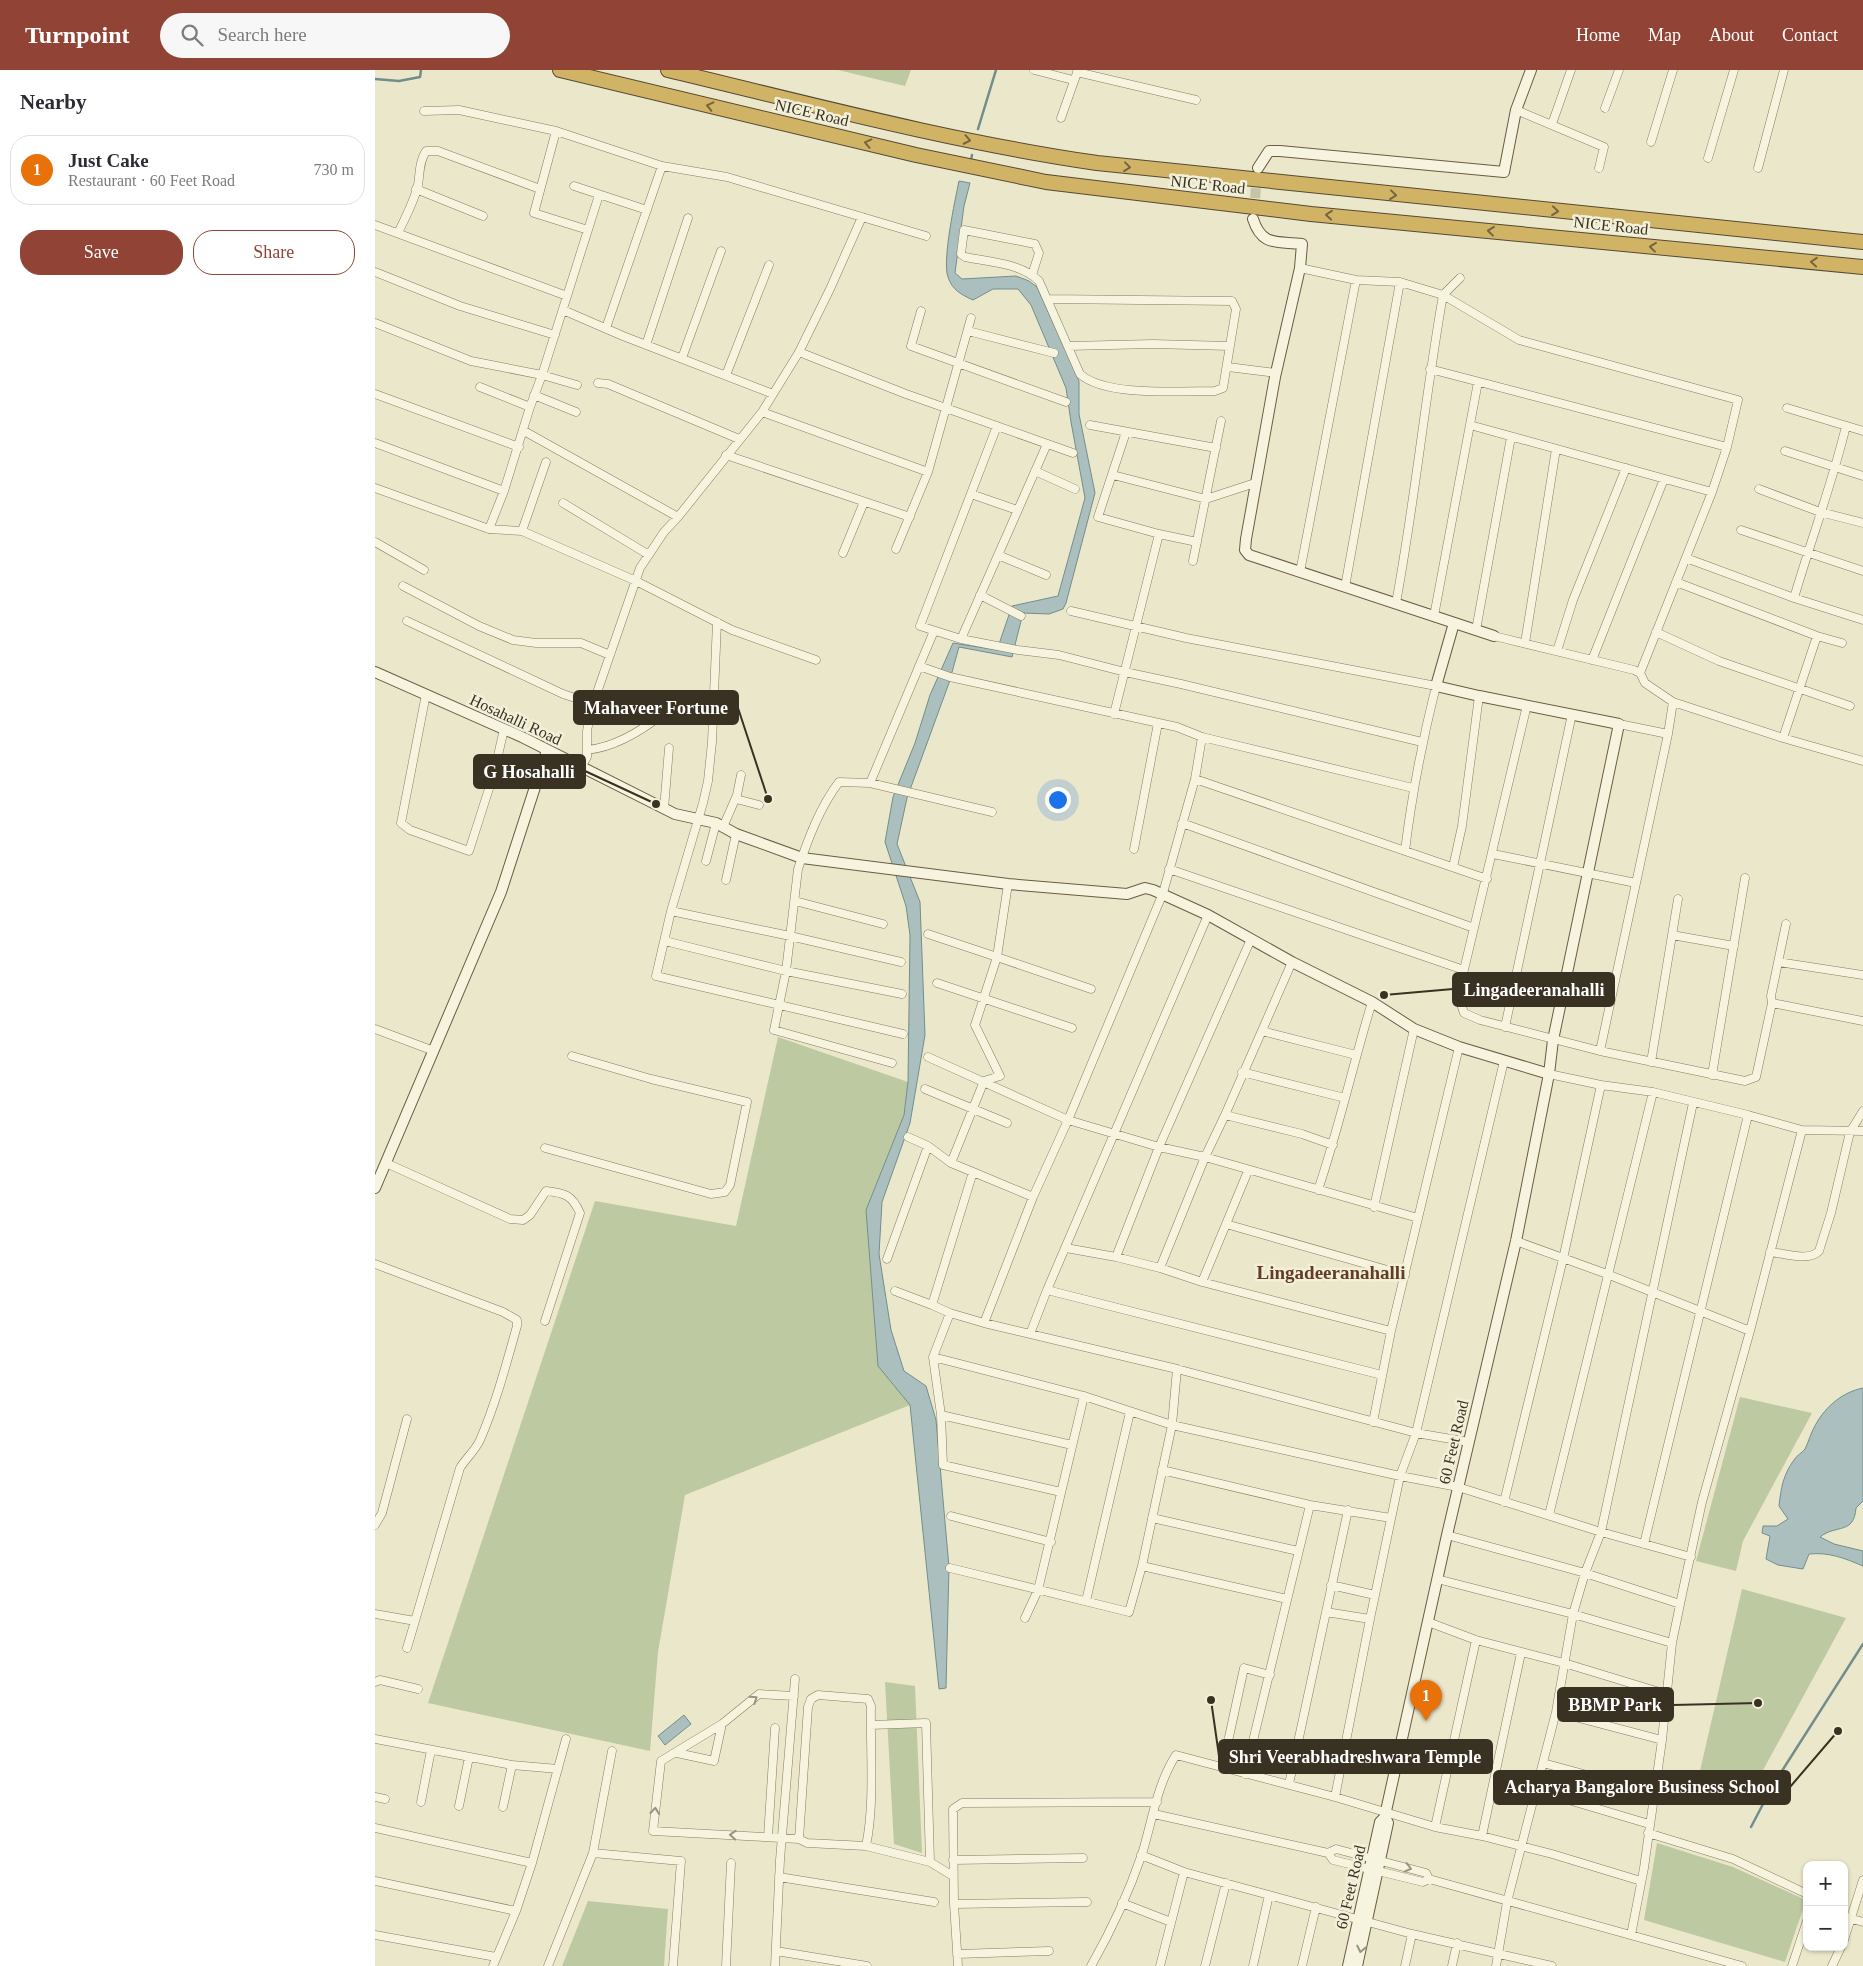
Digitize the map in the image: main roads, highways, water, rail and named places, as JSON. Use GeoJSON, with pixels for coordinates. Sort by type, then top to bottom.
{"type":"FeatureCollection","features":[{"type":"Feature","properties":{"kind":"highway","name":"NICE Road"},"geometry":{"type":"LineString","coordinates":[[560,70],[915,155],[1046,182],[1311,214],[1863,266]]}},
{"type":"Feature","properties":{"kind":"highway","name":"NICE Road"},"geometry":{"type":"LineString","coordinates":[[668,70],[919,130],[1026,152],[1089,162],[1863,242]]}},
{"type":"Feature","properties":{"kind":"waterway"},"geometry":{"type":"LineString","coordinates":[[375,79],[399,81],[420,77],[421,70]]}},
{"type":"Feature","properties":{"kind":"waterway"},"geometry":{"type":"LineString","coordinates":[[978,129],[996,70]]}},
{"type":"Feature","properties":{"kind":"waterway"},"geometry":{"type":"LineString","coordinates":[[971,160],[972,155]]}},
{"type":"Feature","properties":{"kind":"waterway"},"geometry":{"type":"LineString","coordinates":[[1751,1827],[1773,1785],[1863,1644]]}},
{"type":"Feature","properties":{"kind":"tunnel"},"geometry":{"type":"LineString","coordinates":[[1254,213],[1257,173]]}},
{"type":"Feature","properties":{"kind":"place","name":"Mahaveer Fortune"},"geometry":{"type":"Point","coordinates":[768,799]}},
{"type":"Feature","properties":{"kind":"place","name":"G Hosahalli"},"geometry":{"type":"Point","coordinates":[656,804]}},
{"type":"Feature","properties":{"kind":"place","name":"Lingadeeranahalli"},"geometry":{"type":"Point","coordinates":[1384,995]}},
{"type":"Feature","properties":{"kind":"place","name":"Shri Veerabhadreshwara Temple"},"geometry":{"type":"Point","coordinates":[1211,1700]}},
{"type":"Feature","properties":{"kind":"place","name":"BBMP Park"},"geometry":{"type":"Point","coordinates":[1758,1703]}},
{"type":"Feature","properties":{"kind":"place","name":"Just Cake"},"geometry":{"type":"Point","coordinates":[1426,1721]}},
{"type":"Feature","properties":{"kind":"place","name":"Acharya Bangalore Business School"},"geometry":{"type":"Point","coordinates":[1838,1731]}},
{"type":"Feature","properties":{"kind":"district","name":"Lingadeeranahalli"},"geometry":{"type":"Point","coordinates":[1331,1272]}}]}
